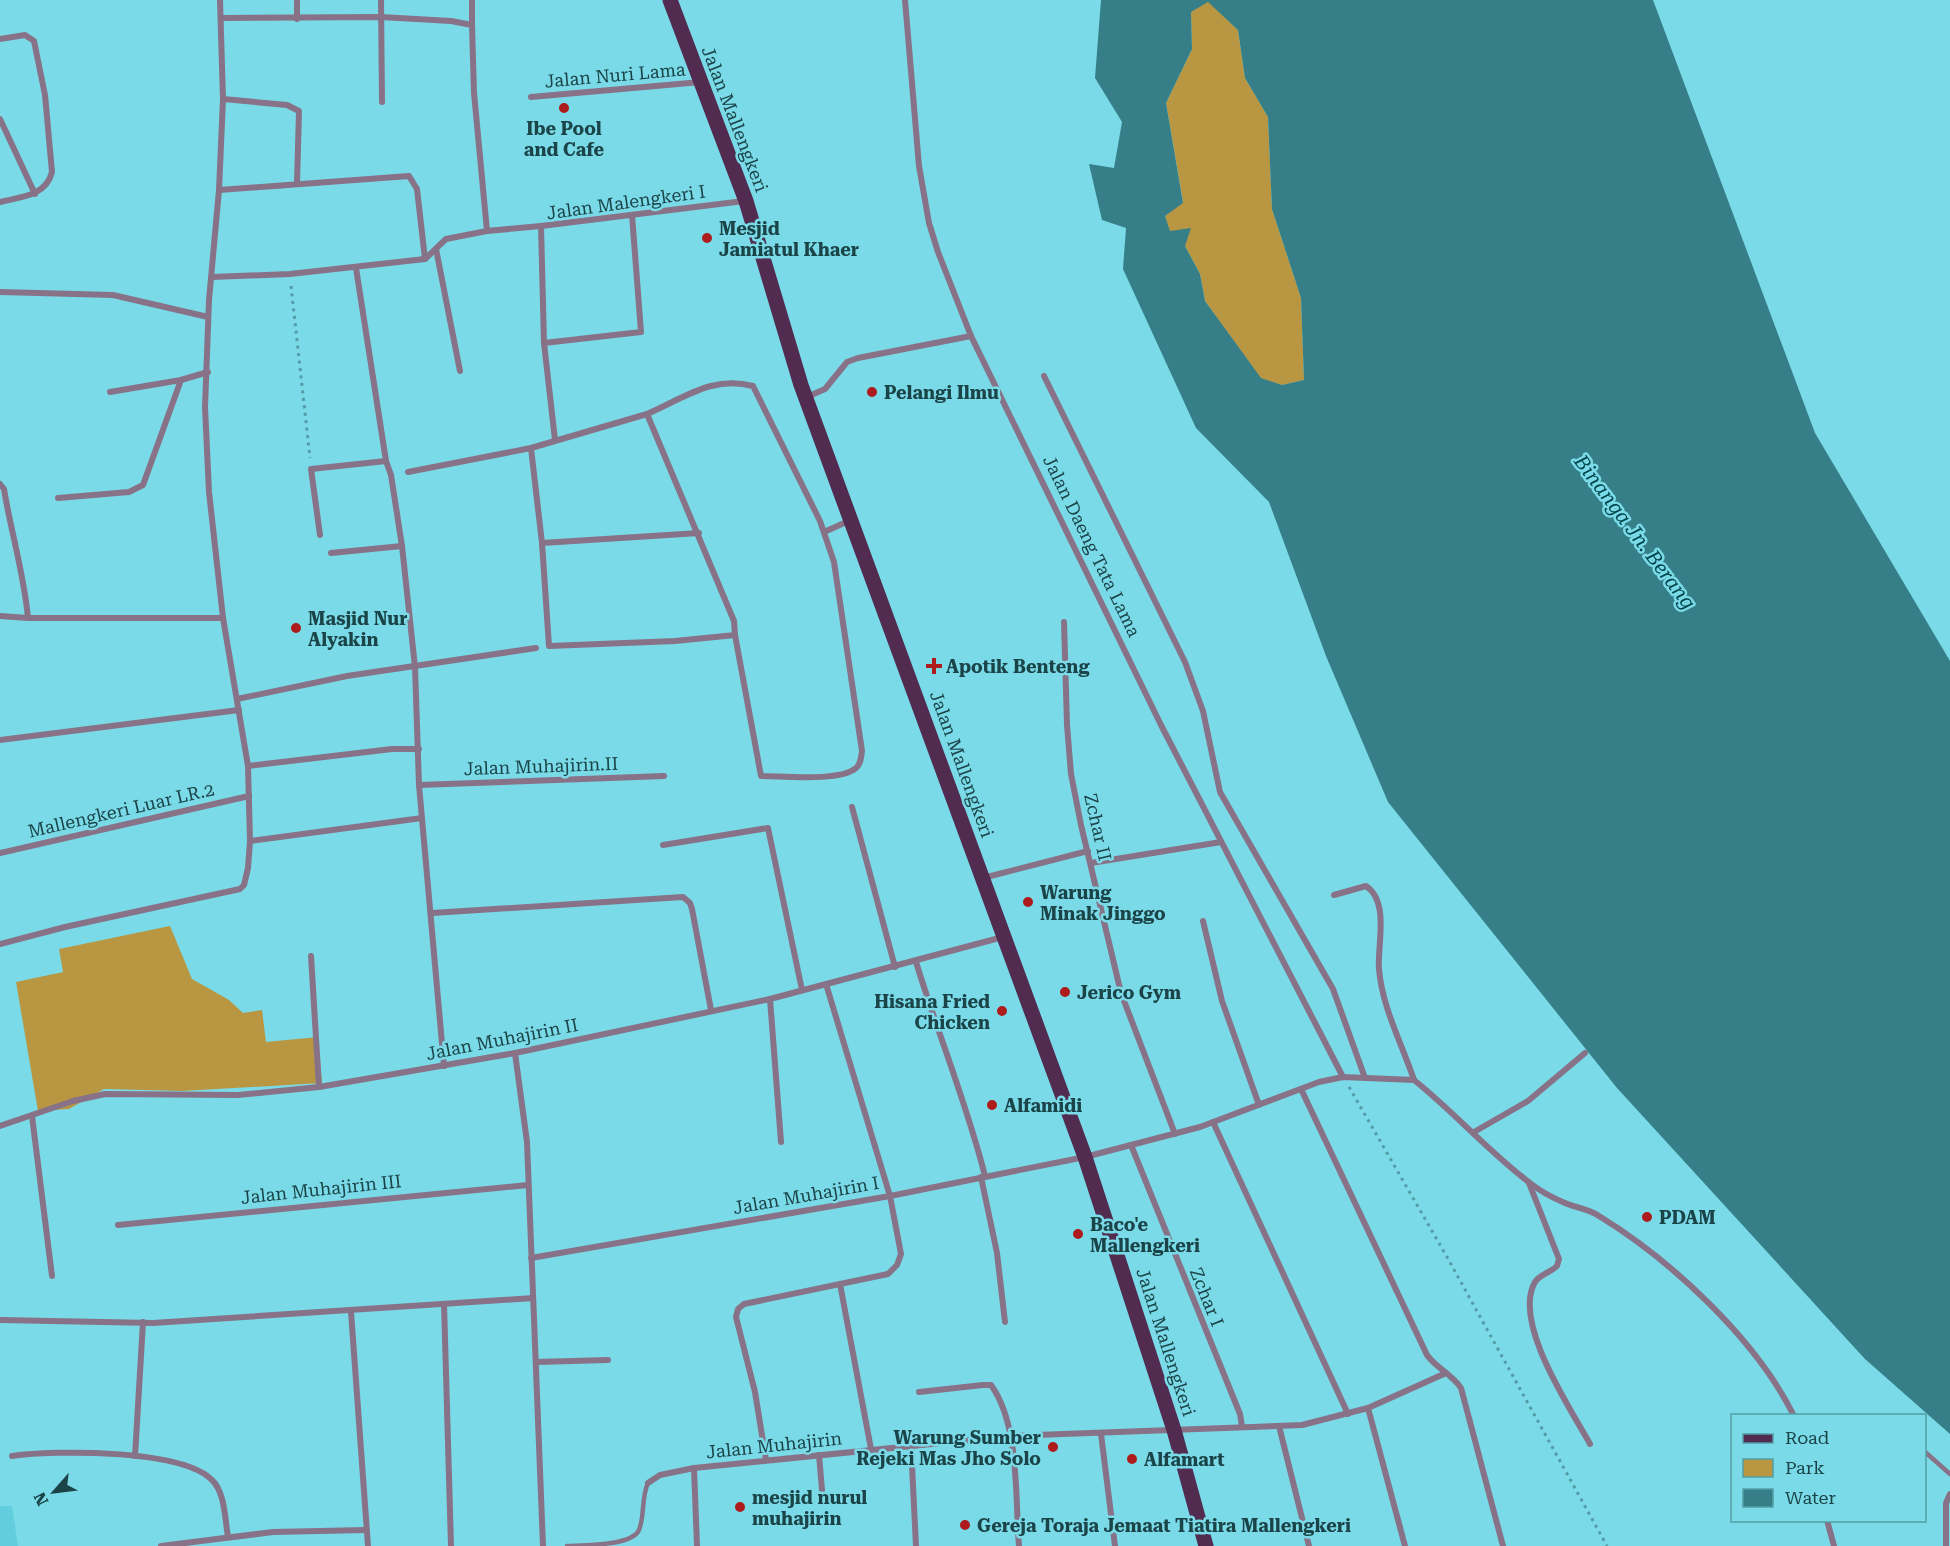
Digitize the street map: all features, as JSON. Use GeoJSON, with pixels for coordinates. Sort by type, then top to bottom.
{"type":"FeatureCollection","features":[{"type":"Feature","properties":{"kind":"main road","name":"Jalan Mallengkeri"},"geometry":{"type":"LineString","coordinates":[[670,0],[746,201],[807,397],[1085,1157],[1174,1430],[1206,1546]]}},
{"type":"Feature","properties":{"kind":"street"},"geometry":{"type":"LineString","coordinates":[[0,944],[64,927],[240,889],[244,885],[248,868],[250,841],[248,766],[223,618],[209,492],[205,407],[208,372],[208,317],[219,190],[223,99],[220,0]]}},
{"type":"Feature","properties":{"kind":"street"},"geometry":{"type":"LineString","coordinates":[[297,0],[297,18]]}},
{"type":"Feature","properties":{"kind":"street"},"geometry":{"type":"LineString","coordinates":[[381,0],[382,102]]}},
{"type":"Feature","properties":{"kind":"street"},"geometry":{"type":"LineString","coordinates":[[472,0],[474,93],[487,231]]}},
{"type":"Feature","properties":{"kind":"street","name":"Jalan Daeng Tata Lama"},"geometry":{"type":"LineString","coordinates":[[905,0],[919,166],[929,223],[971,336],[1221,842],[1343,1077]]}},
{"type":"Feature","properties":{"kind":"street"},"geometry":{"type":"LineString","coordinates":[[220,18],[381,17],[451,21],[472,25]]}},
{"type":"Feature","properties":{"kind":"street"},"geometry":{"type":"LineString","coordinates":[[0,39],[15,35],[28,36],[34,41],[40,57],[52,172],[48,183],[35,194],[0,202]]}},
{"type":"Feature","properties":{"kind":"street","name":"Jalan Nuri Lama"},"geometry":{"type":"LineString","coordinates":[[531,97],[701,82]]}},
{"type":"Feature","properties":{"kind":"street"},"geometry":{"type":"LineString","coordinates":[[223,99],[287,105],[299,111],[297,183]]}},
{"type":"Feature","properties":{"kind":"street"},"geometry":{"type":"LineString","coordinates":[[0,119],[35,194]]}},
{"type":"Feature","properties":{"kind":"street"},"geometry":{"type":"LineString","coordinates":[[219,190],[409,176],[417,189],[425,259]]}},
{"type":"Feature","properties":{"kind":"street","name":"Jalan Malengkeri I"},"geometry":{"type":"LineString","coordinates":[[555,440],[544,344],[541,226],[746,201]]}},
{"type":"Feature","properties":{"kind":"street"},"geometry":{"type":"LineString","coordinates":[[544,344],[641,332],[632,215]]}},
{"type":"Feature","properties":{"kind":"street"},"geometry":{"type":"LineString","coordinates":[[212,277],[290,274],[425,259],[446,239],[487,231],[541,226]]}},
{"type":"Feature","properties":{"kind":"street"},"geometry":{"type":"LineString","coordinates":[[436,248],[460,371]]}},
{"type":"Feature","properties":{"kind":"street"},"geometry":{"type":"LineString","coordinates":[[356,268],[386,461],[391,475],[402,546],[415,667],[419,785],[444,1066]]}},
{"type":"Feature","properties":{"kind":"street"},"geometry":{"type":"LineString","coordinates":[[0,292],[102,294],[208,317]]}},
{"type":"Feature","properties":{"kind":"street"},"geometry":{"type":"LineString","coordinates":[[807,397],[825,389],[847,362],[971,336]]}},
{"type":"Feature","properties":{"kind":"street"},"geometry":{"type":"LineString","coordinates":[[110,392],[181,380],[208,372]]}},
{"type":"Feature","properties":{"kind":"street"},"geometry":{"type":"LineString","coordinates":[[1044,376],[1185,662],[1203,711],[1220,792],[1333,988],[1365,1078]]}},
{"type":"Feature","properties":{"kind":"street"},"geometry":{"type":"LineString","coordinates":[[58,498],[129,492],[143,485],[181,380]]}},
{"type":"Feature","properties":{"kind":"street"},"geometry":{"type":"LineString","coordinates":[[408,472],[531,448],[647,414],[714,384],[734,380],[753,386],[824,532],[834,562],[862,751],[861,762],[856,768],[838,775],[760,776],[734,621],[699,533],[647,414]]}},
{"type":"Feature","properties":{"kind":"street"},"geometry":{"type":"LineString","coordinates":[[531,448],[542,543],[549,646],[675,641],[735,635]]}},
{"type":"Feature","properties":{"kind":"street"},"geometry":{"type":"LineString","coordinates":[[320,535],[311,469],[386,461]]}},
{"type":"Feature","properties":{"kind":"street"},"geometry":{"type":"LineString","coordinates":[[0,484],[4,489],[10,527],[25,585],[28,618]]}},
{"type":"Feature","properties":{"kind":"street"},"geometry":{"type":"LineString","coordinates":[[824,532],[852,520]]}},
{"type":"Feature","properties":{"kind":"street"},"geometry":{"type":"LineString","coordinates":[[542,543],[699,533]]}},
{"type":"Feature","properties":{"kind":"street"},"geometry":{"type":"LineString","coordinates":[[331,553],[402,546]]}},
{"type":"Feature","properties":{"kind":"street"},"geometry":{"type":"LineString","coordinates":[[0,616],[223,618]]}},
{"type":"Feature","properties":{"kind":"street","name":"Zchar II"},"geometry":{"type":"LineString","coordinates":[[1064,622],[1066,725],[1071,774],[1121,993],[1175,1134]]}},
{"type":"Feature","properties":{"kind":"street"},"geometry":{"type":"LineString","coordinates":[[237,699],[347,676],[536,648]]}},
{"type":"Feature","properties":{"kind":"street"},"geometry":{"type":"LineString","coordinates":[[0,740],[239,710]]}},
{"type":"Feature","properties":{"kind":"street"},"geometry":{"type":"LineString","coordinates":[[248,766],[392,749],[419,749]]}},
{"type":"Feature","properties":{"kind":"street","name":"Jalan Muhajirin.II"},"geometry":{"type":"LineString","coordinates":[[419,785],[664,776]]}},
{"type":"Feature","properties":{"kind":"street","name":"Mallengkeri Luar LR.2"},"geometry":{"type":"LineString","coordinates":[[0,853],[249,796]]}},
{"type":"Feature","properties":{"kind":"street"},"geometry":{"type":"LineString","coordinates":[[852,807],[895,967]]}},
{"type":"Feature","properties":{"kind":"street"},"geometry":{"type":"LineString","coordinates":[[250,841],[422,818]]}},
{"type":"Feature","properties":{"kind":"street"},"geometry":{"type":"LineString","coordinates":[[663,845],[768,828],[802,990]]}},
{"type":"Feature","properties":{"kind":"street"},"geometry":{"type":"LineString","coordinates":[[1091,863],[1221,842]]}},
{"type":"Feature","properties":{"kind":"street"},"geometry":{"type":"LineString","coordinates":[[983,879],[1088,851]]}},
{"type":"Feature","properties":{"kind":"street"},"geometry":{"type":"LineString","coordinates":[[1334,895],[1365,886],[1373,891],[1380,909],[1379,970],[1387,1008],[1414,1080],[1529,1182],[1566,1204],[1596,1213],[1627,1233],[1699,1295],[1738,1336],[1780,1388],[1793,1414]]}},
{"type":"Feature","properties":{"kind":"street"},"geometry":{"type":"LineString","coordinates":[[432,913],[683,897],[690,903],[692,909],[711,1010]]}},
{"type":"Feature","properties":{"kind":"street"},"geometry":{"type":"LineString","coordinates":[[1203,921],[1222,1001],[1259,1105]]}},
{"type":"Feature","properties":{"kind":"street","name":"Jalan Muhajirin II"},"geometry":{"type":"LineString","coordinates":[[0,1126],[73,1101],[105,1094],[238,1095],[319,1087],[515,1053],[770,999],[1004,937]]}},
{"type":"Feature","properties":{"kind":"street"},"geometry":{"type":"LineString","coordinates":[[311,956],[319,1087]]}},
{"type":"Feature","properties":{"kind":"street"},"geometry":{"type":"LineString","coordinates":[[916,962],[939,1037],[976,1140],[997,1253],[1005,1322]]}},
{"type":"Feature","properties":{"kind":"street"},"geometry":{"type":"LineString","coordinates":[[766,1460],[755,1392],[736,1317],[738,1309],[744,1304],[888,1274],[897,1265],[902,1254],[890,1196],[826,984]]}},
{"type":"Feature","properties":{"kind":"street"},"geometry":{"type":"LineString","coordinates":[[770,999],[781,1142]]}},
{"type":"Feature","properties":{"kind":"street"},"geometry":{"type":"LineString","coordinates":[[515,1053],[526,1142],[543,1546]]}},
{"type":"Feature","properties":{"kind":"street"},"geometry":{"type":"LineString","coordinates":[[1474,1132],[1528,1101],[1585,1053]]}},
{"type":"Feature","properties":{"kind":"street","name":"Jalan Muhajirin I"},"geometry":{"type":"LineString","coordinates":[[531,1258],[890,1196],[1085,1157],[1175,1134],[1301,1089],[1343,1077],[1414,1080]]}},
{"type":"Feature","properties":{"kind":"street"},"geometry":{"type":"LineString","coordinates":[[1301,1089],[1427,1355],[1461,1388],[1503,1546]]}},
{"type":"Feature","properties":{"kind":"street"},"geometry":{"type":"LineString","coordinates":[[32,1116],[52,1276]]}},
{"type":"Feature","properties":{"kind":"street"},"geometry":{"type":"LineString","coordinates":[[1213,1122],[1348,1414]]}},
{"type":"Feature","properties":{"kind":"street","name":"Zchar I"},"geometry":{"type":"LineString","coordinates":[[1131,1145],[1240,1414],[1242,1426]]}},
{"type":"Feature","properties":{"kind":"street"},"geometry":{"type":"LineString","coordinates":[[1529,1182],[1559,1259],[1557,1266],[1536,1279],[1533,1285],[1530,1314],[1532,1329],[1550,1371],[1590,1444]]}},
{"type":"Feature","properties":{"kind":"street","name":"Jalan Muhajirin III"},"geometry":{"type":"LineString","coordinates":[[118,1225],[528,1185]]}},
{"type":"Feature","properties":{"kind":"street"},"geometry":{"type":"LineString","coordinates":[[840,1284],[871,1449]]}},
{"type":"Feature","properties":{"kind":"street"},"geometry":{"type":"LineString","coordinates":[[1,1320],[143,1322],[351,1312],[533,1298]]}},
{"type":"Feature","properties":{"kind":"street"},"geometry":{"type":"LineString","coordinates":[[444,1304],[451,1546]]}},
{"type":"Feature","properties":{"kind":"street"},"geometry":{"type":"LineString","coordinates":[[351,1312],[368,1546]]}},
{"type":"Feature","properties":{"kind":"street"},"geometry":{"type":"LineString","coordinates":[[135,1456],[143,1322]]}},
{"type":"Feature","properties":{"kind":"street"},"geometry":{"type":"LineString","coordinates":[[536,1362],[608,1360]]}},
{"type":"Feature","properties":{"kind":"street","name":"Jalan Muhajirin"},"geometry":{"type":"LineString","coordinates":[[648,1483],[660,1475],[694,1468],[1011,1436],[1302,1425],[1368,1408],[1446,1373]]}},
{"type":"Feature","properties":{"kind":"street"},"geometry":{"type":"LineString","coordinates":[[919,1392],[991,1385],[1011,1436],[1019,1546]]}},
{"type":"Feature","properties":{"kind":"street"},"geometry":{"type":"LineString","coordinates":[[1368,1408],[1405,1546]]}},
{"type":"Feature","properties":{"kind":"street"},"geometry":{"type":"LineString","coordinates":[[1279,1426],[1310,1546]]}},
{"type":"Feature","properties":{"kind":"street"},"geometry":{"type":"LineString","coordinates":[[1101,1434],[1115,1546]]}},
{"type":"Feature","properties":{"kind":"street"},"geometry":{"type":"LineString","coordinates":[[911,1445],[916,1546]]}},
{"type":"Feature","properties":{"kind":"street"},"geometry":{"type":"LineString","coordinates":[[12,1456],[34,1453],[135,1456],[166,1459],[196,1469],[213,1481],[220,1495],[228,1537]]}},
{"type":"Feature","properties":{"kind":"street"},"geometry":{"type":"LineString","coordinates":[[819,1455],[822,1491]]}},
{"type":"Feature","properties":{"kind":"street"},"geometry":{"type":"LineString","coordinates":[[694,1468],[697,1546]]}},
{"type":"Feature","properties":{"kind":"street"},"geometry":{"type":"LineString","coordinates":[[1946,1546],[1946,1503],[1950,1494]]}},
{"type":"Feature","properties":{"kind":"street"},"geometry":{"type":"LineString","coordinates":[[1827,1522],[1834,1546]]}},
{"type":"Feature","properties":{"kind":"street"},"geometry":{"type":"LineString","coordinates":[[161,1546],[273,1532],[366,1530]]}},
{"type":"Feature","properties":{"kind":"lane"},"geometry":{"type":"LineString","coordinates":[[1926,1453],[1950,1474]]}},
{"type":"Feature","properties":{"kind":"lane","name":"Jalan Muhajirin"},"geometry":{"type":"LineString","coordinates":[[567,1546],[624,1542],[634,1537],[639,1529],[643,1493],[648,1483]]}},
{"type":"Feature","properties":{"kind":"path"},"geometry":{"type":"LineString","coordinates":[[290,274],[311,469]]}},
{"type":"Feature","properties":{"kind":"path"},"geometry":{"type":"LineString","coordinates":[[1343,1077],[1486,1326],[1606,1546]]}},
{"type":"Feature","properties":{"kind":"shaded area"},"geometry":{"type":"Polygon","coordinates":[[[0,1506],[12,1506],[18,1546],[0,1546],[0,1506]]]}},
{"type":"Feature","properties":{"kind":"green space"},"geometry":{"type":"Polygon","coordinates":[[[1208,1],[1238,30],[1245,78],[1268,117],[1272,209],[1301,298],[1304,380],[1282,385],[1261,379],[1205,301],[1200,274],[1185,246],[1170,232],[1165,216],[1183,202],[1166,103],[1192,49],[1191,12],[1208,1]]]}},
{"type":"Feature","properties":{"kind":"green space"},"geometry":{"type":"Polygon","coordinates":[[[170,926],[192,979],[229,1000],[243,1013],[262,1010],[266,1042],[318,1037],[322,1083],[182,1091],[104,1089],[69,1109],[38,1111],[16,982],[63,972],[59,949],[170,926]]]}},
{"type":"Feature","properties":{"kind":"water","name":"Binanga Jn. Berang"},"geometry":{"type":"Polygon","coordinates":[[[1101,0],[1653,0],[1815,433],[1950,661],[1950,1434],[1865,1359],[1617,1088],[1388,802],[1326,656],[1269,502],[1196,428],[1123,269],[1126,228],[1102,220],[1089,164],[1114,168],[1122,122],[1095,78],[1101,0]],[[1208,2],[1191,12],[1192,49],[1166,103],[1183,203],[1165,216],[1170,231],[1191,228],[1185,246],[1200,274],[1205,301],[1261,378],[1282,385],[1304,380],[1301,298],[1272,209],[1268,117],[1245,78],[1238,30],[1208,2]]]}},
{"type":"Feature","properties":{"kind":"place","name":"Ibe Pool and Cafe"},"geometry":{"type":"Point","coordinates":[564,108]}},
{"type":"Feature","properties":{"kind":"place","name":"Mesjid Jamiatul Khaer"},"geometry":{"type":"Point","coordinates":[707,238]}},
{"type":"Feature","properties":{"kind":"place","name":"Pelangi Ilmu"},"geometry":{"type":"Point","coordinates":[872,392]}},
{"type":"Feature","properties":{"kind":"place","name":"Masjid Nur Alyakin"},"geometry":{"type":"Point","coordinates":[296,628]}},
{"type":"Feature","properties":{"kind":"place","name":"Apotik Benteng"},"geometry":{"type":"Point","coordinates":[934,666]}},
{"type":"Feature","properties":{"kind":"place","name":"Warung Minak Jinggo"},"geometry":{"type":"Point","coordinates":[1028,902]}},
{"type":"Feature","properties":{"kind":"place","name":"Jerico Gym"},"geometry":{"type":"Point","coordinates":[1065,992]}},
{"type":"Feature","properties":{"kind":"place","name":"Hisana Fried Chicken"},"geometry":{"type":"Point","coordinates":[1002,1011]}},
{"type":"Feature","properties":{"kind":"place","name":"Alfamidi"},"geometry":{"type":"Point","coordinates":[992,1105]}},
{"type":"Feature","properties":{"kind":"place","name":"PDAM"},"geometry":{"type":"Point","coordinates":[1647,1217]}},
{"type":"Feature","properties":{"kind":"place","name":"Baco'e Mallengkeri"},"geometry":{"type":"Point","coordinates":[1078,1234]}},
{"type":"Feature","properties":{"kind":"place","name":"Warung Sumber Rejeki Mas Jho Solo"},"geometry":{"type":"Point","coordinates":[1053,1447]}},
{"type":"Feature","properties":{"kind":"place","name":"Alfamart"},"geometry":{"type":"Point","coordinates":[1132,1459]}},
{"type":"Feature","properties":{"kind":"place","name":"mesjid nurul muhajirin"},"geometry":{"type":"Point","coordinates":[740,1507]}},
{"type":"Feature","properties":{"kind":"place","name":"Gereja Toraja Jemaat Tiatira Mallengkeri"},"geometry":{"type":"Point","coordinates":[965,1525]}}]}
